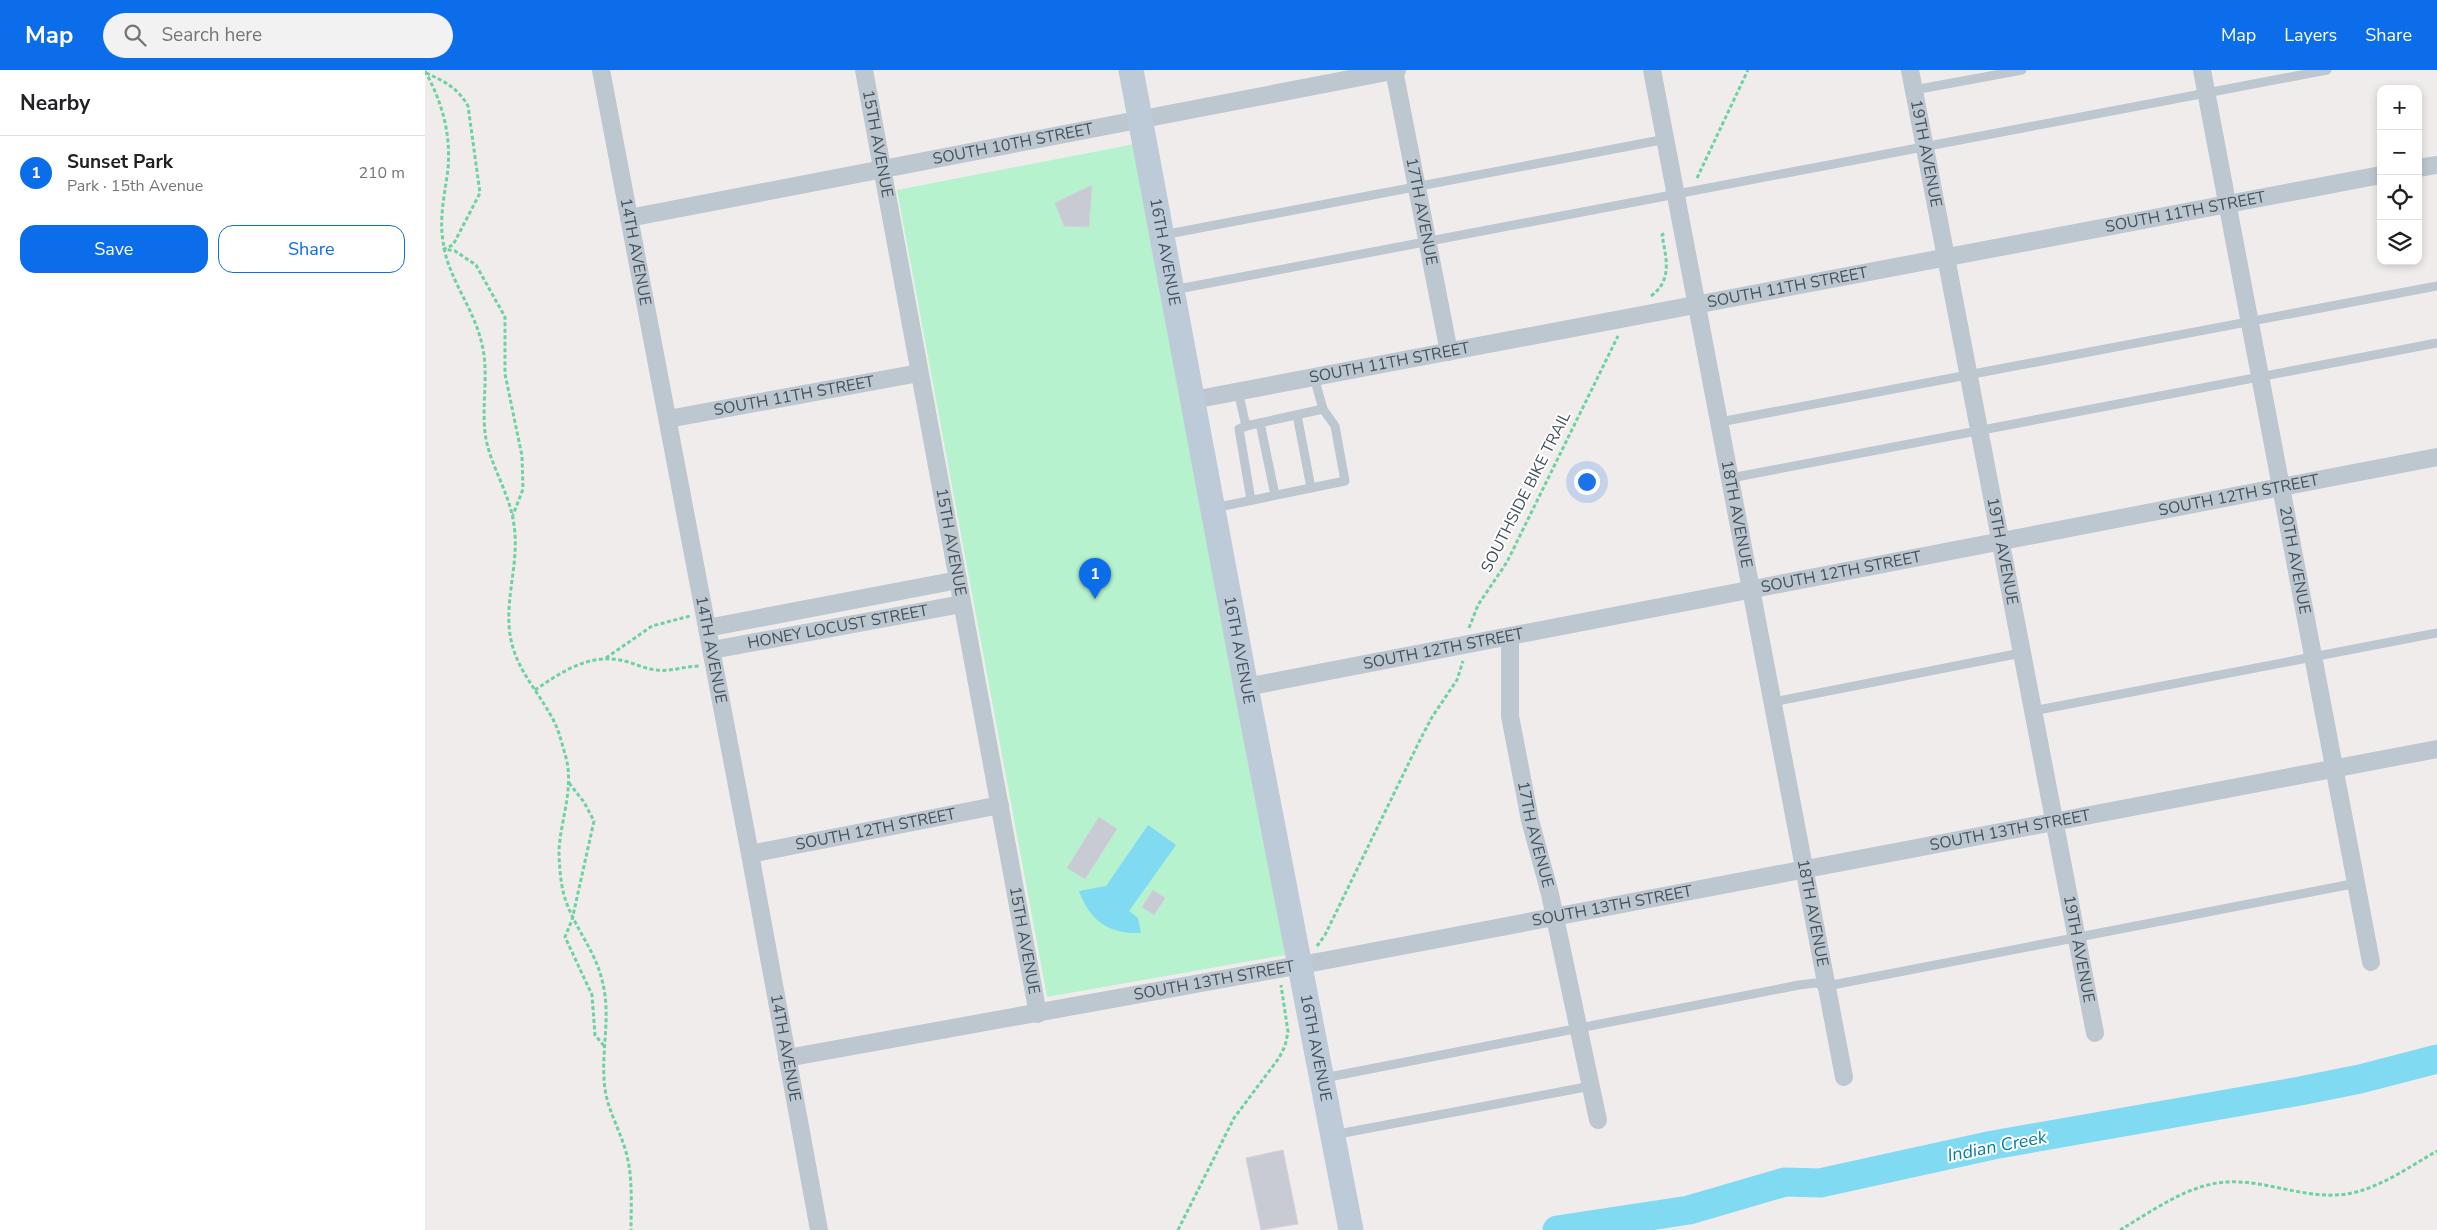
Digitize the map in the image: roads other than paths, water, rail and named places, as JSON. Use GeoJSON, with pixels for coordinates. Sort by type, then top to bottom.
{"type":"FeatureCollection","features":[{"type":"Feature","properties":{"kind":"street","name":"14TH AVENUE"},"geometry":{"type":"LineString","coordinates":[[601,70],[750,854],[819,1230]]}},
{"type":"Feature","properties":{"kind":"street","name":"15TH AVENUE"},"geometry":{"type":"LineString","coordinates":[[864,70],[1038,1014]]}},
{"type":"Feature","properties":{"kind":"street","name":"16TH AVENUE"},"geometry":{"type":"LineString","coordinates":[[1131,70],[1350,1224]]}},
{"type":"Feature","properties":{"kind":"street","name":"SOUTH 10TH STREET"},"geometry":{"type":"LineString","coordinates":[[629,218],[1395,70]]}},
{"type":"Feature","properties":{"kind":"street","name":"17TH AVENUE"},"geometry":{"type":"LineString","coordinates":[[1395,70],[1449,352]]}},
{"type":"Feature","properties":{"kind":"street","name":"18TH AVENUE"},"geometry":{"type":"LineString","coordinates":[[1652,70],[1844,1077]]}},
{"type":"Feature","properties":{"kind":"street","name":"19TH AVENUE"},"geometry":{"type":"LineString","coordinates":[[1910,70],[2095,1033]]}},
{"type":"Feature","properties":{"kind":"street","name":"20TH AVENUE"},"geometry":{"type":"LineString","coordinates":[[2202,70],[2371,962]]}},
{"type":"Feature","properties":{"kind":"street"},"geometry":{"type":"LineString","coordinates":[[2422,167],[2437,165]]}},
{"type":"Feature","properties":{"kind":"street","name":"SOUTH 11TH STREET"},"geometry":{"type":"LineString","coordinates":[[1193,400],[2377,176]]}},
{"type":"Feature","properties":{"kind":"street","name":"SOUTH 11TH STREET"},"geometry":{"type":"LineString","coordinates":[[668,419],[919,373]]}},
{"type":"Feature","properties":{"kind":"street","name":"SOUTH 12TH STREET"},"geometry":{"type":"LineString","coordinates":[[1247,687],[2437,456]]}},
{"type":"Feature","properties":{"kind":"street","name":"HONEY LOCUST STREET"},"geometry":{"type":"LineString","coordinates":[[706,620],[958,580]]}},
{"type":"Feature","properties":{"kind":"street","name":"HONEY LOCUST STREET"},"geometry":{"type":"LineString","coordinates":[[713,658],[962,604]]}},
{"type":"Feature","properties":{"kind":"street","name":"17TH AVENUE"},"geometry":{"type":"LineString","coordinates":[[1510,636],[1510,716],[1530,820],[1555,917],[1598,1120]]}},
{"type":"Feature","properties":{"kind":"street","name":"SOUTH 13TH STREET"},"geometry":{"type":"LineString","coordinates":[[787,1058],[1300,965],[2437,749]]}},
{"type":"Feature","properties":{"kind":"street","name":"SOUTH 12TH STREET"},"geometry":{"type":"LineString","coordinates":[[750,854],[1000,805]]}},
{"type":"Feature","properties":{"kind":"lane"},"geometry":{"type":"LineString","coordinates":[[1913,90],[2022,70]]}},
{"type":"Feature","properties":{"kind":"lane"},"geometry":{"type":"LineString","coordinates":[[1173,290],[2327,70]]}},
{"type":"Feature","properties":{"kind":"lane"},"geometry":{"type":"LineString","coordinates":[[1163,235],[1666,139]]}},
{"type":"Feature","properties":{"kind":"lane"},"geometry":{"type":"LineString","coordinates":[[1720,422],[2437,286]]}},
{"type":"Feature","properties":{"kind":"lane"},"geometry":{"type":"LineString","coordinates":[[1731,478],[2437,343]]}},
{"type":"Feature","properties":{"kind":"lane"},"geometry":{"type":"LineString","coordinates":[[1213,508],[1345,482],[1335,426],[1323,409],[1314,377]]}},
{"type":"Feature","properties":{"kind":"lane"},"geometry":{"type":"LineString","coordinates":[[1238,392],[1251,500]]}},
{"type":"Feature","properties":{"kind":"lane"},"geometry":{"type":"LineString","coordinates":[[1243,428],[1323,409]]}},
{"type":"Feature","properties":{"kind":"lane"},"geometry":{"type":"LineString","coordinates":[[1297,415],[1311,488]]}},
{"type":"Feature","properties":{"kind":"lane"},"geometry":{"type":"LineString","coordinates":[[1260,423],[1275,495]]}},
{"type":"Feature","properties":{"kind":"lane"},"geometry":{"type":"LineString","coordinates":[[2033,711],[2437,633]]}},
{"type":"Feature","properties":{"kind":"lane"},"geometry":{"type":"LineString","coordinates":[[1773,702],[2021,653]]}},
{"type":"Feature","properties":{"kind":"lane"},"geometry":{"type":"LineString","coordinates":[[1322,1078],[1815,982],[1827,986],[2357,883]]}},
{"type":"Feature","properties":{"kind":"lane"},"geometry":{"type":"LineString","coordinates":[[1333,1135],[1591,1086]]}},
{"type":"Feature","properties":{"kind":"water"},"geometry":{"type":"Polygon","coordinates":[[[1148,825],[1176,845],[1129,911],[1138,918],[1141,933],[1119,931],[1102,924],[1095,918],[1083,901],[1079,891],[1106,886],[1148,825]]]}},
{"type":"Feature","properties":{"kind":"waterway","name":"Indian Creek"},"geometry":{"type":"LineString","coordinates":[[1557,1230],[1689,1210],[1785,1182],[1820,1183],[1993,1145],[2360,1079],[2437,1059]]}},
{"type":"Feature","properties":{"kind":"place","name":"Sunset Park"},"geometry":{"type":"Point","coordinates":[1095,599]}}]}
